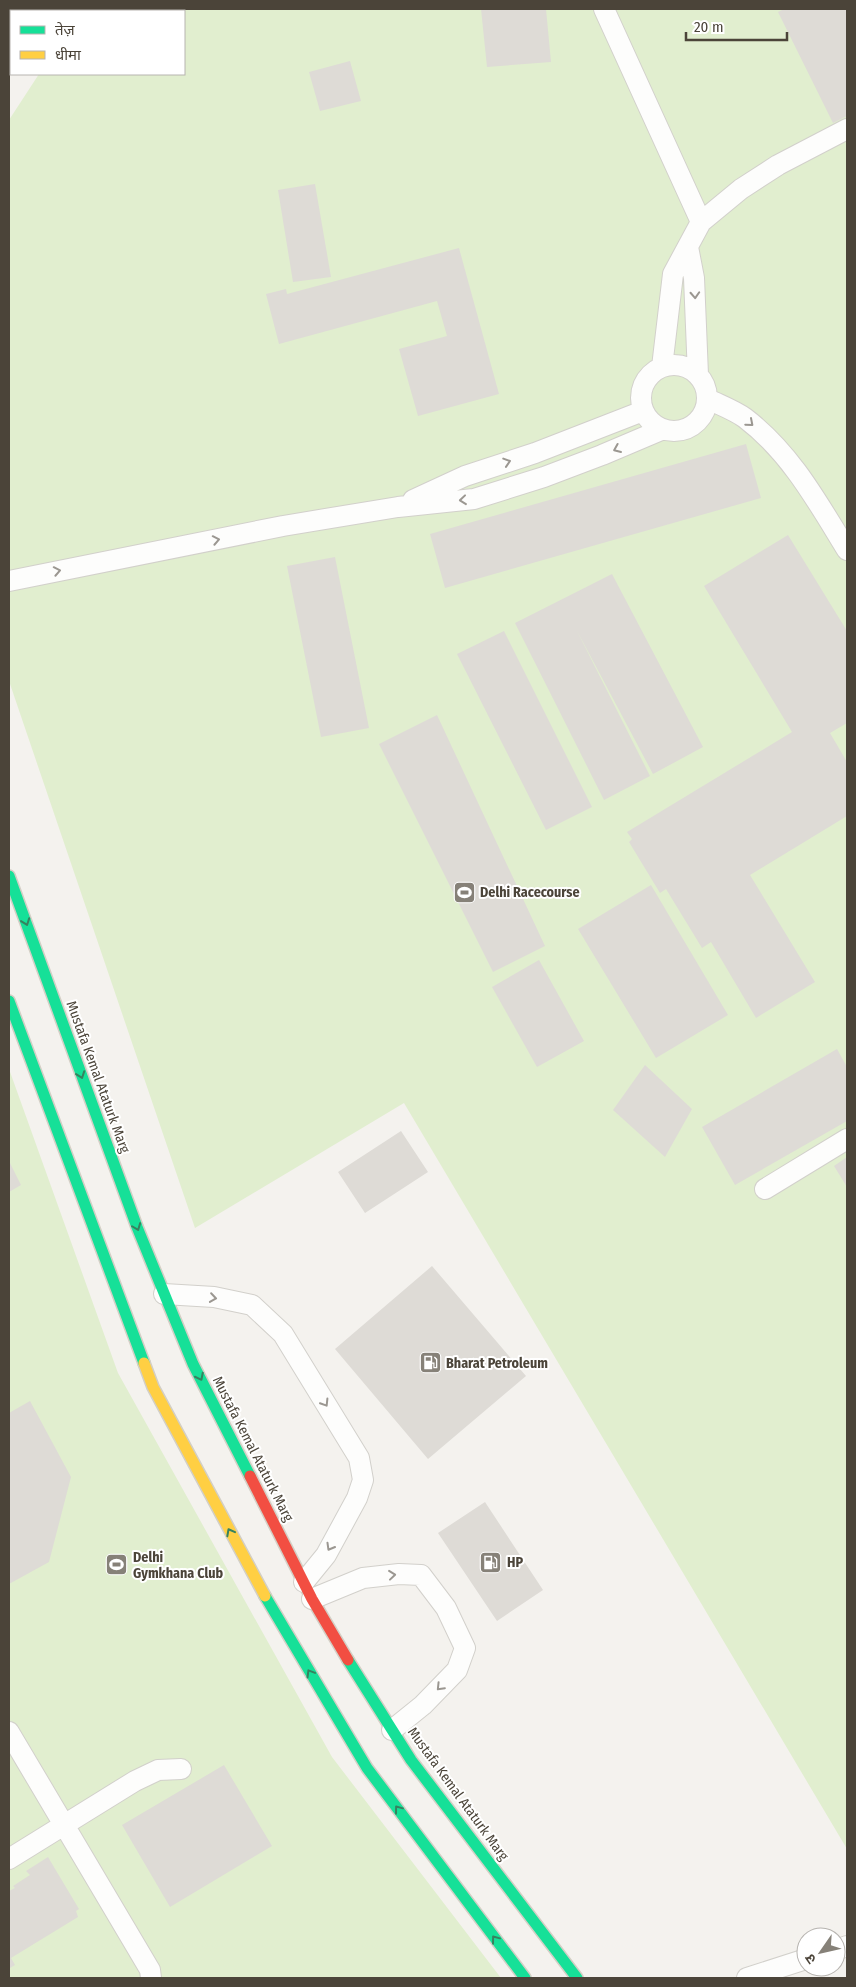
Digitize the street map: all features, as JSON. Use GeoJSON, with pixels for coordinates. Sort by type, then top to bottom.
{"type":"FeatureCollection","features":[{"type":"Feature","properties":{"kind":"main road","name":"Mustafa Kemal Ataturk Marg"},"geometry":{"type":"LineString","coordinates":[[9,876],[137,1227],[192,1364],[308,1591],[324,1621],[411,1760],[577,1978]]}},
{"type":"Feature","properties":{"kind":"main road"},"geometry":{"type":"LineString","coordinates":[[9,1001],[153,1387],[260,1588],[367,1768],[524,1978]]}},
{"type":"Feature","properties":{"kind":"lane"},"geometry":{"type":"LineString","coordinates":[[604,9],[701,222]]}},
{"type":"Feature","properties":{"kind":"lane"},"geometry":{"type":"LineString","coordinates":[[662,367],[672,274],[701,222],[741,188],[778,165],[847,129]]}},
{"type":"Feature","properties":{"kind":"lane"},"geometry":{"type":"LineString","coordinates":[[688,247],[694,278],[698,375]]}},
{"type":"Feature","properties":{"kind":"lane"},"geometry":{"type":"LineString","coordinates":[[674,364],[688,367],[698,375],[706,386],[708,399],[706,412],[698,423],[687,430],[674,432],[661,430],[650,422],[643,411],[641,398],[643,385],[651,374],[662,367],[674,364]]}},
{"type":"Feature","properties":{"kind":"lane"},"geometry":{"type":"LineString","coordinates":[[708,399],[744,418],[778,447],[812,491],[847,550]]}},
{"type":"Feature","properties":{"kind":"lane"},"geometry":{"type":"LineString","coordinates":[[398,507],[465,476],[543,450],[643,411]]}},
{"type":"Feature","properties":{"kind":"lane"},"geometry":{"type":"LineString","coordinates":[[9,581],[283,526],[398,507],[474,499],[544,477],[661,430]]}},
{"type":"Feature","properties":{"kind":"lane"},"geometry":{"type":"LineString","coordinates":[[765,1189],[847,1139]]}},
{"type":"Feature","properties":{"kind":"lane"},"geometry":{"type":"LineString","coordinates":[[164,1294],[214,1297],[252,1306],[283,1334],[359,1458],[363,1480],[357,1498],[308,1591]]}},
{"type":"Feature","properties":{"kind":"lane"},"geometry":{"type":"LineString","coordinates":[[308,1591],[363,1578],[398,1574],[422,1575],[446,1608],[464,1648],[457,1670],[424,1705],[392,1730]]}},
{"type":"Feature","properties":{"kind":"lane"},"geometry":{"type":"LineString","coordinates":[[9,1732],[150,1970],[151,1978]]}},
{"type":"Feature","properties":{"kind":"lane"},"geometry":{"type":"LineString","coordinates":[[9,1859],[64,1824],[158,1770],[182,1769]]}},
{"type":"Feature","properties":{"kind":"lane"},"geometry":{"type":"LineString","coordinates":[[747,1978],[796,1962]]}},
{"type":"Feature","properties":{"kind":"green space","name":"Delhi Racecourse"},"geometry":{"type":"Polygon","coordinates":[[[847,9],[847,1849],[404,1103],[195,1228],[9,681],[9,120],[38,75],[185,75],[185,10],[80,10],[847,9]]]}},
{"type":"Feature","properties":{"kind":"green space","name":"Delhi Gymkhana Club"},"geometry":{"type":"Polygon","coordinates":[[[9,1069],[118,1373],[332,1757],[501,1978],[9,1978],[9,1069]]]}},
{"type":"Feature","properties":{"kind":"building"},"geometry":{"type":"Polygon","coordinates":[[[481,9],[546,9],[551,62],[487,67],[481,9]]]}},
{"type":"Feature","properties":{"kind":"building"},"geometry":{"type":"Polygon","coordinates":[[[784,9],[847,9],[847,116],[833,123],[778,12],[784,9]]]}},
{"type":"Feature","properties":{"kind":"building"},"geometry":{"type":"Polygon","coordinates":[[[350,61],[361,101],[320,111],[309,72],[350,61]]]}},
{"type":"Feature","properties":{"kind":"building"},"geometry":{"type":"Polygon","coordinates":[[[315,184],[331,277],[293,282],[278,190],[315,184]]]}},
{"type":"Feature","properties":{"kind":"building"},"geometry":{"type":"Polygon","coordinates":[[[459,248],[499,394],[418,416],[399,349],[447,336],[437,301],[279,344],[266,294],[286,289],[287,294],[459,248]]]}},
{"type":"Feature","properties":{"kind":"building"},"geometry":{"type":"Polygon","coordinates":[[[746,444],[761,498],[445,588],[430,534],[746,444]]]}},
{"type":"Feature","properties":{"kind":"building"},"geometry":{"type":"Polygon","coordinates":[[[788,535],[847,631],[847,723],[830,733],[847,762],[847,816],[750,875],[815,982],[756,1018],[711,942],[702,948],[666,889],[660,893],[629,842],[632,839],[627,832],[792,732],[704,586],[788,535]]]}},
{"type":"Feature","properties":{"kind":"building"},"geometry":{"type":"Polygon","coordinates":[[[335,557],[369,728],[321,737],[287,566],[335,557]]]}},
{"type":"Feature","properties":{"kind":"building"},"geometry":{"type":"Polygon","coordinates":[[[612,574],[703,747],[653,774],[576,629],[650,776],[604,800],[515,623],[612,574]]]}},
{"type":"Feature","properties":{"kind":"building"},"geometry":{"type":"Polygon","coordinates":[[[504,631],[592,807],[546,830],[457,654],[504,631]]]}},
{"type":"Feature","properties":{"kind":"building"},"geometry":{"type":"Polygon","coordinates":[[[437,715],[545,946],[493,972],[379,744],[437,715]]]}},
{"type":"Feature","properties":{"kind":"building"},"geometry":{"type":"Polygon","coordinates":[[[651,885],[728,1015],[656,1058],[578,929],[651,885]]]}},
{"type":"Feature","properties":{"kind":"building"},"geometry":{"type":"Polygon","coordinates":[[[539,960],[584,1041],[537,1067],[492,987],[539,960]]]}},
{"type":"Feature","properties":{"kind":"building"},"geometry":{"type":"Polygon","coordinates":[[[837,1049],[847,1067],[847,1121],[735,1185],[702,1127],[837,1049]]]}},
{"type":"Feature","properties":{"kind":"building"},"geometry":{"type":"Polygon","coordinates":[[[645,1065],[692,1109],[665,1157],[613,1110],[645,1065]]]}},
{"type":"Feature","properties":{"kind":"building"},"geometry":{"type":"Polygon","coordinates":[[[401,1131],[428,1172],[365,1213],[338,1172],[401,1131]]]}},
{"type":"Feature","properties":{"kind":"building"},"geometry":{"type":"Polygon","coordinates":[[[847,1157],[847,1187],[834,1166],[847,1157]]]}},
{"type":"Feature","properties":{"kind":"building"},"geometry":{"type":"Polygon","coordinates":[[[9,1161],[21,1185],[9,1192],[9,1161]]]}},
{"type":"Feature","properties":{"kind":"building","name":"Bharat Petroleum"},"geometry":{"type":"Polygon","coordinates":[[[432,1266],[526,1376],[428,1459],[335,1349],[432,1266]]]}},
{"type":"Feature","properties":{"kind":"building"},"geometry":{"type":"Polygon","coordinates":[[[30,1401],[71,1477],[49,1562],[9,1584],[9,1413],[30,1401]]]}},
{"type":"Feature","properties":{"kind":"building","name":"HP"},"geometry":{"type":"Polygon","coordinates":[[[485,1502],[543,1590],[497,1621],[438,1533],[485,1502]]]}},
{"type":"Feature","properties":{"kind":"building"},"geometry":{"type":"Polygon","coordinates":[[[224,1765],[272,1846],[170,1907],[122,1825],[224,1765]]]}},
{"type":"Feature","properties":{"kind":"building"},"geometry":{"type":"Polygon","coordinates":[[[48,1857],[79,1909],[76,1911],[78,1917],[11,1958],[15,1965],[10,1968],[9,1891],[15,1888],[13,1886],[30,1875],[26,1871],[48,1857]]]}},
{"type":"Feature","properties":{"kind":"traffic: fast"},"geometry":{"type":"LineString","coordinates":[[9,876],[137,1227],[193,1364],[250,1476]]}},
{"type":"Feature","properties":{"kind":"traffic: fast"},"geometry":{"type":"LineString","coordinates":[[9,1001],[144,1363]]}},
{"type":"Feature","properties":{"kind":"traffic: fast"},"geometry":{"type":"LineString","coordinates":[[265,1596],[367,1768],[525,1978]]}},
{"type":"Feature","properties":{"kind":"traffic: fast"},"geometry":{"type":"LineString","coordinates":[[348,1660],[411,1760],[577,1978]]}},
{"type":"Feature","properties":{"kind":"traffic: slow"},"geometry":{"type":"LineString","coordinates":[[144,1363],[153,1387],[265,1596]]}},
{"type":"Feature","properties":{"kind":"traffic: jam"},"geometry":{"type":"LineString","coordinates":[[250,1476],[312,1599],[348,1660]]}},
{"type":"Feature","properties":{"kind":"place","name":"Delhi Racecourse"},"geometry":{"type":"Point","coordinates":[464,892]}},
{"type":"Feature","properties":{"kind":"place","name":"Bharat Petroleum"},"geometry":{"type":"Point","coordinates":[430,1363]}},
{"type":"Feature","properties":{"kind":"place","name":"HP"},"geometry":{"type":"Point","coordinates":[491,1562]}},
{"type":"Feature","properties":{"kind":"place","name":"Delhi Gymkhana Club"},"geometry":{"type":"Point","coordinates":[117,1565]}}]}
